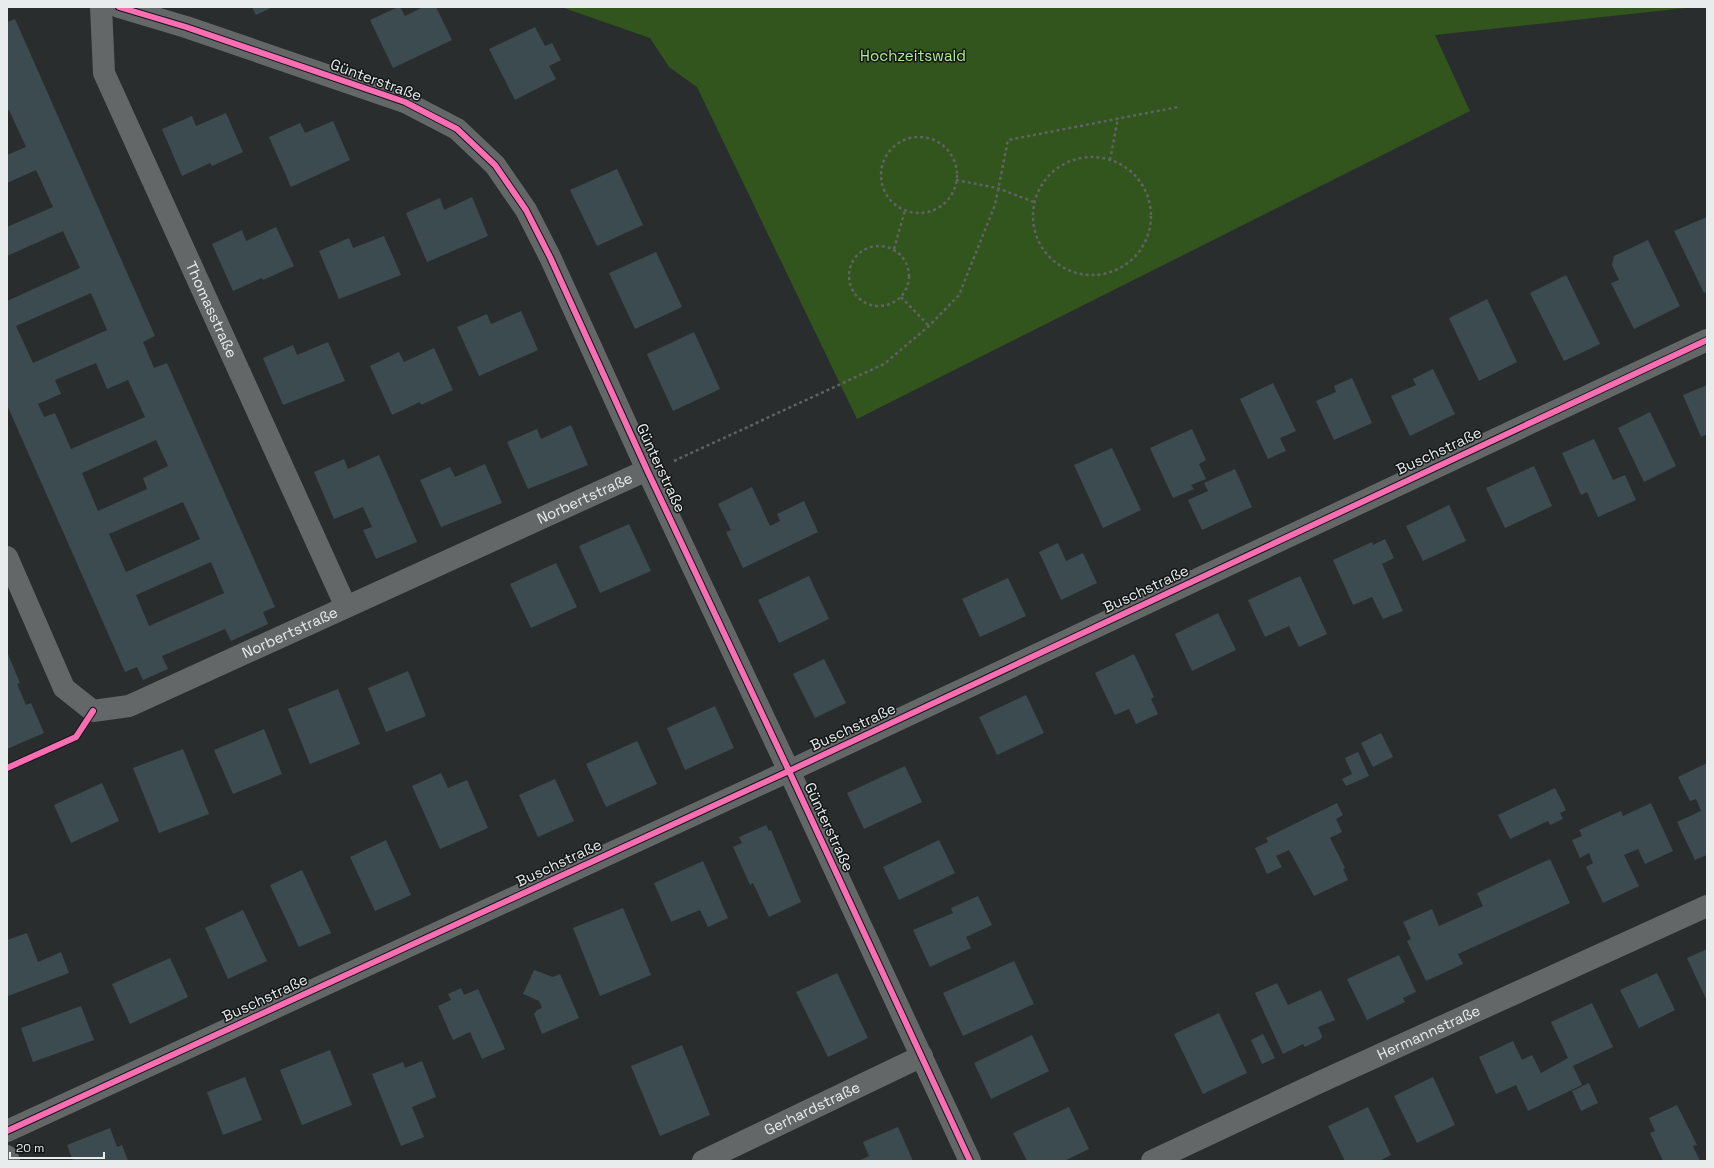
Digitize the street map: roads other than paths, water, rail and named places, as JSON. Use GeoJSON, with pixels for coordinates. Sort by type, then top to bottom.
{"type":"FeatureCollection","features":[{"type":"Feature","properties":{"kind":"street","name":"Thomasstraße"},"geometry":{"type":"LineString","coordinates":[[101,7],[104,73],[346,607]]}},
{"type":"Feature","properties":{"kind":"street","name":"Günterstraße"},"geometry":{"type":"LineString","coordinates":[[119,7],[186,27],[405,102],[457,128],[495,165],[526,210],[550,257],[647,470],[970,1161]]}},
{"type":"Feature","properties":{"kind":"street","name":"Buschstraße"},"geometry":{"type":"LineString","coordinates":[[7,1131],[789,771],[1707,340]]}},
{"type":"Feature","properties":{"kind":"street","name":"Norbertstraße"},"geometry":{"type":"LineString","coordinates":[[7,557],[64,688],[93,711],[129,706],[647,470]]}},
{"type":"Feature","properties":{"kind":"street","name":"Hermannstraße"},"geometry":{"type":"LineString","coordinates":[[1152,1161],[1320,1082],[1707,906]]}},
{"type":"Feature","properties":{"kind":"street","name":"Gerhardstraße"},"geometry":{"type":"LineString","coordinates":[[703,1161],[922,1056]]}},
{"type":"Feature","properties":{"kind":"street"},"geometry":{"type":"LineString","coordinates":[[7,1156],[9,1161]]}},
{"type":"Feature","properties":{"kind":"park label","name":"Hochzeitswald"},"geometry":{"type":"Point","coordinates":[913,56]}}]}
